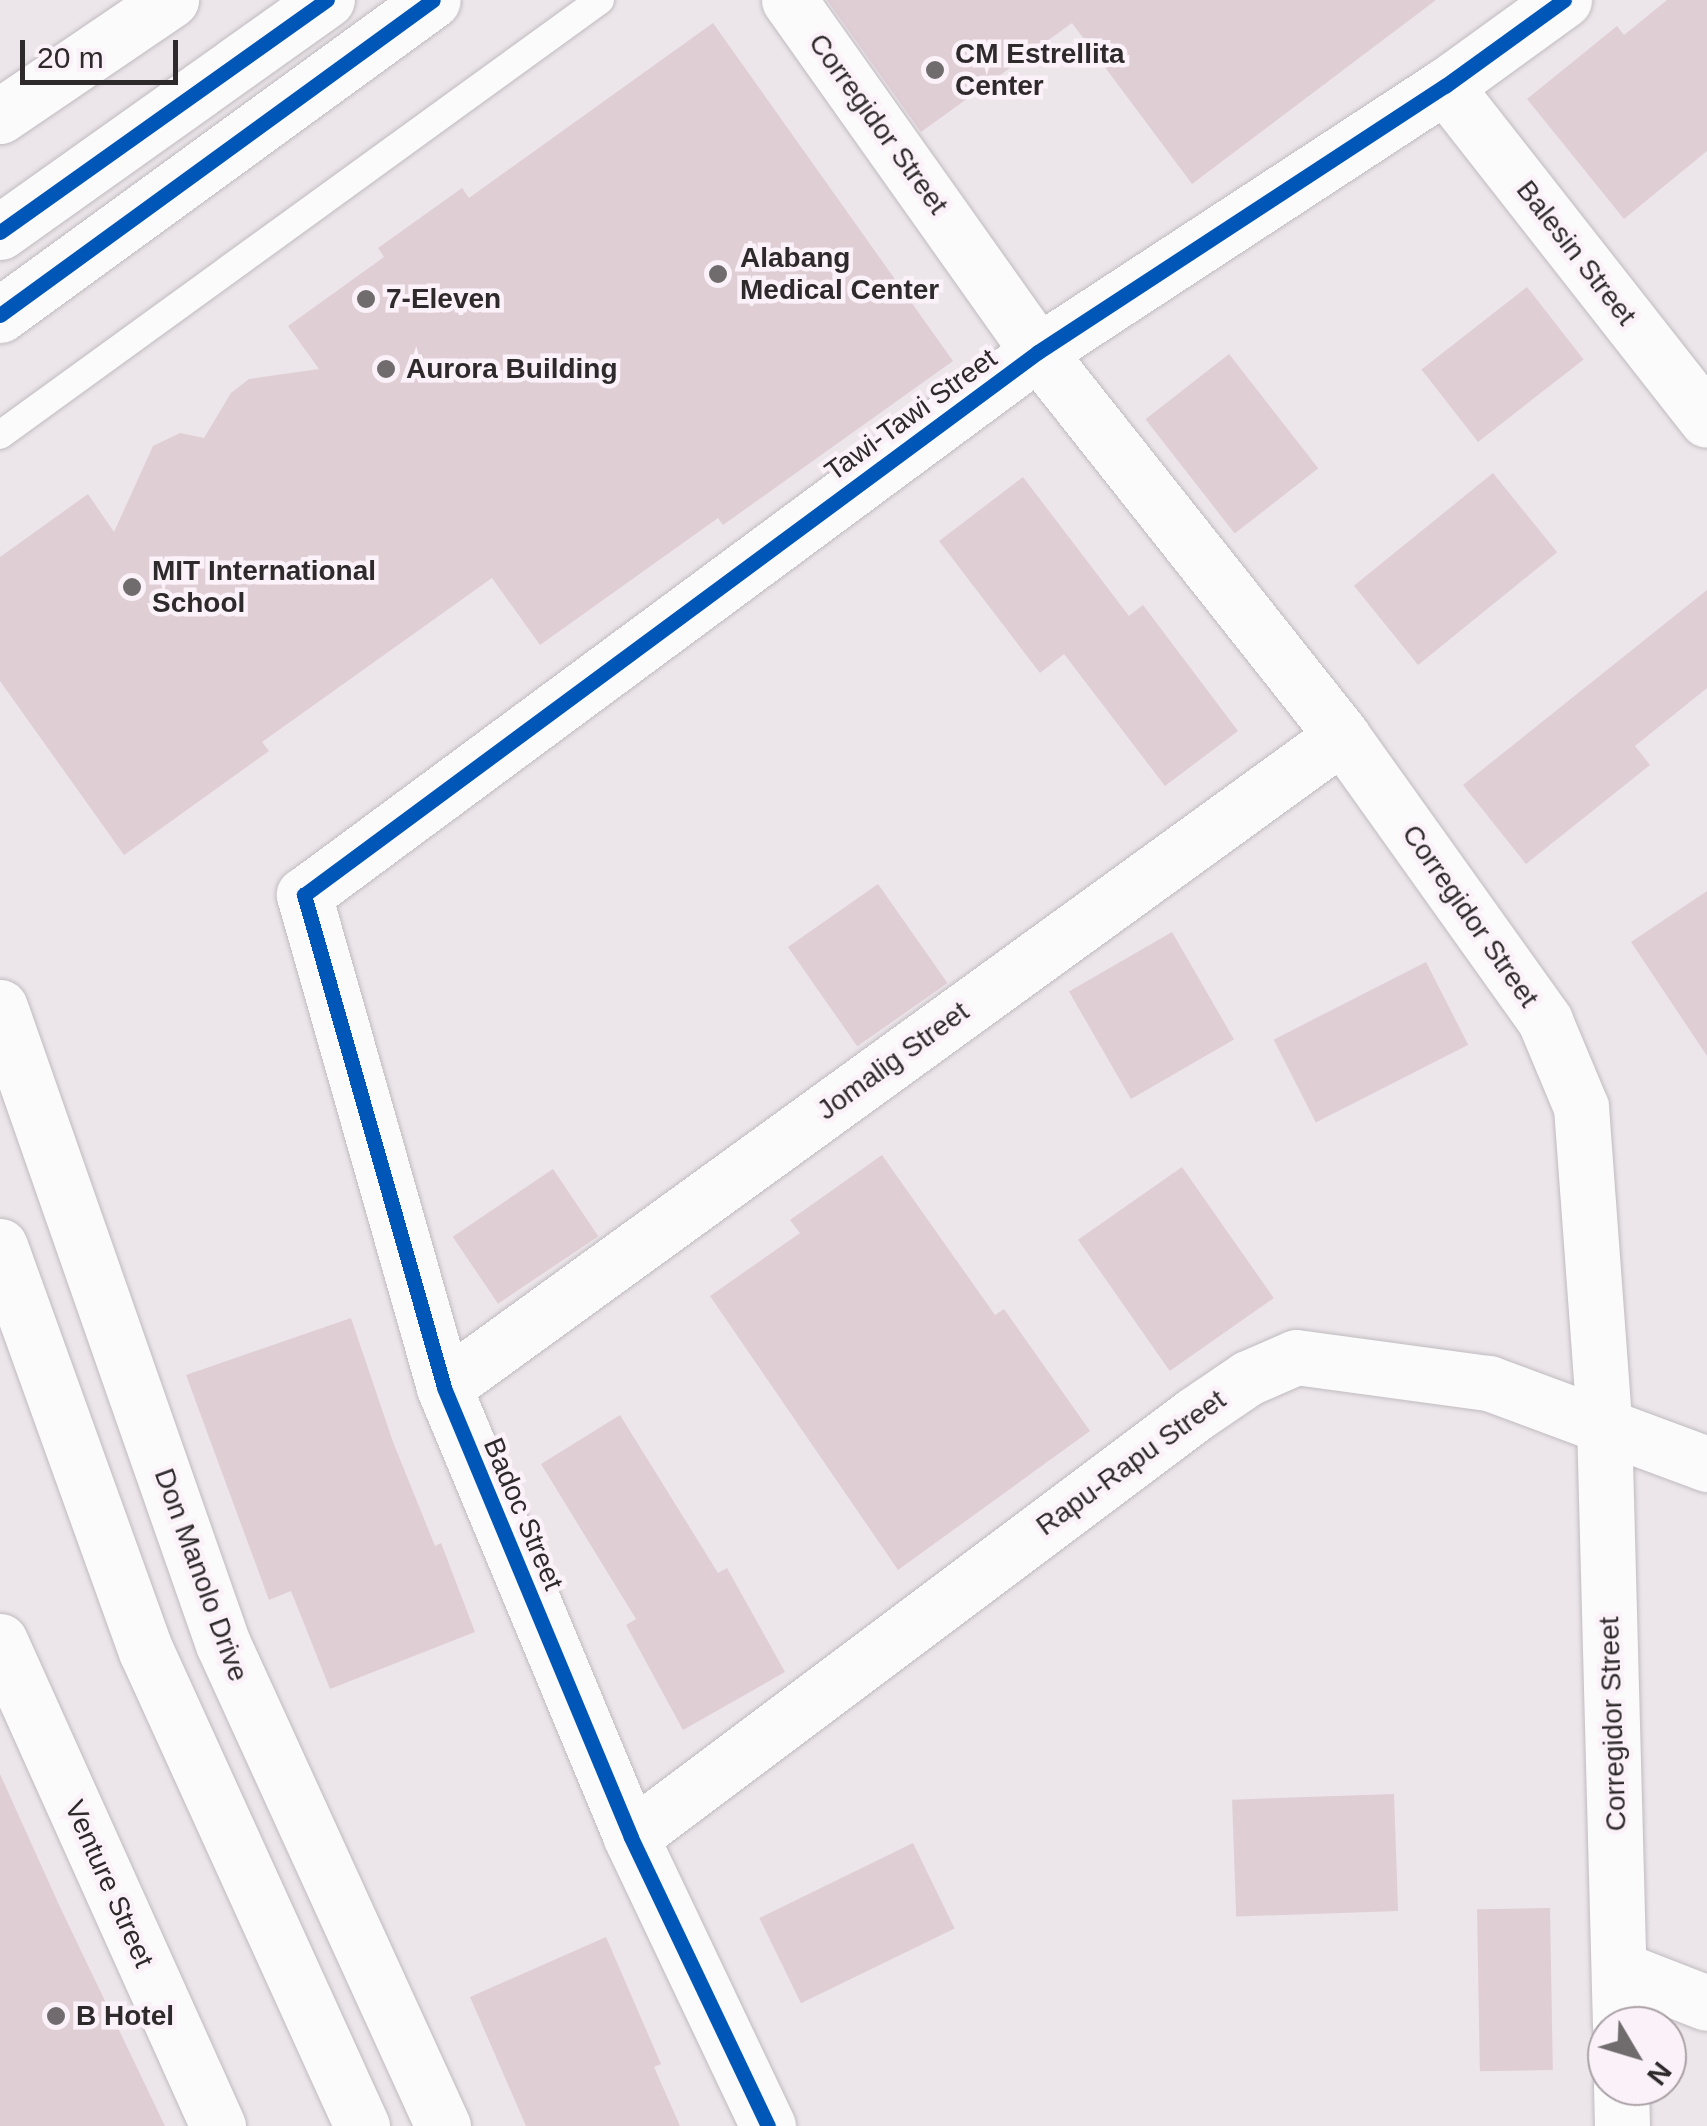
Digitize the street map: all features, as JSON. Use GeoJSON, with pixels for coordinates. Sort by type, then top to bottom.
{"type":"FeatureCollection","features":[{"type":"Feature","properties":{"kind":"main road"},"geometry":{"type":"LineString","coordinates":[[0,116],[171,0]]}},
{"type":"Feature","properties":{"kind":"main road"},"geometry":{"type":"LineString","coordinates":[[0,232],[328,0]]}},
{"type":"Feature","properties":{"kind":"main road"},"geometry":{"type":"LineString","coordinates":[[0,315],[433,0]]}},
{"type":"Feature","properties":{"kind":"main road","name":"Corregidor Street"},"geometry":{"type":"LineString","coordinates":[[789,0],[1038,352],[1342,736],[1545,1021],[1581,1106],[1604,1423],[1620,2006]]}},
{"type":"Feature","properties":{"kind":"main road","name":"Tawi-Tawi Street"},"geometry":{"type":"LineString","coordinates":[[304,895],[1038,352],[1446,86],[1564,0]]}},
{"type":"Feature","properties":{"kind":"main road","name":"Balesin Street"},"geometry":{"type":"LineString","coordinates":[[1446,86],[1707,420]]}},
{"type":"Feature","properties":{"kind":"main road","name":"Jomalig Street"},"geometry":{"type":"LineString","coordinates":[[444,1387],[1342,736]]}},
{"type":"Feature","properties":{"kind":"main road","name":"Badoc Street"},"geometry":{"type":"LineString","coordinates":[[304,895],[444,1387],[630,1837],[768,2126]]}},
{"type":"Feature","properties":{"kind":"main road","name":"Don Manolo Drive"},"geometry":{"type":"LineString","coordinates":[[0,1007],[223,1644],[443,2126]]}},
{"type":"Feature","properties":{"kind":"main road"},"geometry":{"type":"LineString","coordinates":[[0,1246],[146,1651],[362,2126]]}},
{"type":"Feature","properties":{"kind":"main road","name":"Rapu-Rapu Street"},"geometry":{"type":"LineString","coordinates":[[630,1837],[1196,1414],[1248,1378],[1296,1357],[1489,1383],[1707,1464]]}},
{"type":"Feature","properties":{"kind":"main road","name":"Venture Street"},"geometry":{"type":"LineString","coordinates":[[0,1642],[218,2126]]}},
{"type":"Feature","properties":{"kind":"main road"},"geometry":{"type":"LineString","coordinates":[[209,1790],[276,1760]]}},
{"type":"Feature","properties":{"kind":"main road"},"geometry":{"type":"LineString","coordinates":[[1620,1969],[1707,2003]]}},
{"type":"Feature","properties":{"kind":"lane"},"geometry":{"type":"LineString","coordinates":[[0,434],[600,0]]}},
{"type":"Feature","properties":{"kind":"building"},"geometry":{"type":"Polygon","coordinates":[[[827,0],[1436,0],[1192,184],[1072,23],[921,132],[827,0]]]}},
{"type":"Feature","properties":{"kind":"building"},"geometry":{"type":"Polygon","coordinates":[[[1667,0],[1707,0],[1707,151],[1624,219],[1527,99],[1617,26],[1624,35],[1667,0]]]}},
{"type":"Feature","properties":{"kind":"building"},"geometry":{"type":"Polygon","coordinates":[[[713,23],[953,361],[723,525],[718,518],[540,645],[492,578],[262,742],[269,751],[124,855],[0,681],[0,557],[88,494],[114,532],[153,446],[180,433],[204,438],[231,393],[249,379],[319,369],[288,326],[384,257],[378,248],[462,188],[469,198],[713,23]]]}},
{"type":"Feature","properties":{"kind":"building"},"geometry":{"type":"Polygon","coordinates":[[[1527,287],[1584,359],[1478,442],[1421,369],[1527,287]]]}},
{"type":"Feature","properties":{"kind":"building"},"geometry":{"type":"Polygon","coordinates":[[[1229,354],[1318,468],[1235,534],[1145,419],[1229,354]]]}},
{"type":"Feature","properties":{"kind":"building"},"geometry":{"type":"Polygon","coordinates":[[[1493,473],[1557,552],[1418,665],[1354,586],[1493,473]]]}},
{"type":"Feature","properties":{"kind":"building"},"geometry":{"type":"Polygon","coordinates":[[[1023,477],[1129,616],[1143,605],[1238,731],[1165,786],[1064,654],[1040,673],[939,541],[1023,477]]]}},
{"type":"Feature","properties":{"kind":"building"},"geometry":{"type":"Polygon","coordinates":[[[1707,590],[1707,688],[1635,746],[1650,765],[1526,864],[1463,785],[1707,590]]]}},
{"type":"Feature","properties":{"kind":"building"},"geometry":{"type":"Polygon","coordinates":[[[878,884],[947,983],[857,1046],[788,947],[878,884]]]}},
{"type":"Feature","properties":{"kind":"building"},"geometry":{"type":"Polygon","coordinates":[[[1707,891],[1707,1056],[1631,942],[1707,891]]]}},
{"type":"Feature","properties":{"kind":"building"},"geometry":{"type":"Polygon","coordinates":[[[1172,932],[1234,1039],[1131,1099],[1069,992],[1172,932]]]}},
{"type":"Feature","properties":{"kind":"building"},"geometry":{"type":"Polygon","coordinates":[[[1426,962],[1468,1045],[1316,1122],[1274,1040],[1426,962]]]}},
{"type":"Feature","properties":{"kind":"building"},"geometry":{"type":"Polygon","coordinates":[[[882,1155],[995,1315],[1004,1309],[1090,1431],[898,1570],[710,1296],[800,1233],[790,1220],[882,1155]]]}},
{"type":"Feature","properties":{"kind":"building"},"geometry":{"type":"Polygon","coordinates":[[[1182,1167],[1274,1298],[1170,1371],[1078,1240],[1182,1167]]]}},
{"type":"Feature","properties":{"kind":"building"},"geometry":{"type":"Polygon","coordinates":[[[553,1169],[598,1236],[498,1304],[453,1237],[553,1169]]]}},
{"type":"Feature","properties":{"kind":"building"},"geometry":{"type":"Polygon","coordinates":[[[351,1318],[393,1442],[435,1546],[441,1543],[475,1632],[330,1689],[291,1591],[269,1600],[186,1375],[351,1318]]]}},
{"type":"Feature","properties":{"kind":"building"},"geometry":{"type":"Polygon","coordinates":[[[620,1415],[718,1573],[727,1568],[785,1672],[683,1730],[626,1625],[636,1619],[541,1464],[620,1415]]]}},
{"type":"Feature","properties":{"kind":"building","name":"B Hotel"},"geometry":{"type":"Polygon","coordinates":[[[0,1774],[60,1907],[165,2126],[0,2126],[0,1774]]]}},
{"type":"Feature","properties":{"kind":"building"},"geometry":{"type":"Polygon","coordinates":[[[1394,1794],[1398,1911],[1236,1917],[1232,1800],[1394,1794]]]}},
{"type":"Feature","properties":{"kind":"building"},"geometry":{"type":"Polygon","coordinates":[[[913,1843],[955,1928],[801,2003],[759,1918],[913,1843]]]}},
{"type":"Feature","properties":{"kind":"building"},"geometry":{"type":"Polygon","coordinates":[[[1550,1908],[1553,2070],[1480,2071],[1477,1909],[1550,1908]]]}},
{"type":"Feature","properties":{"kind":"building"},"geometry":{"type":"Polygon","coordinates":[[[606,1937],[661,2064],[654,2067],[680,2126],[526,2126],[470,1997],[606,1937]]]}},
{"type":"Feature","properties":{"kind":"cycle path"},"geometry":{"type":"LineString","coordinates":[[0,232],[327,0]]}},
{"type":"Feature","properties":{"kind":"cycle path"},"geometry":{"type":"LineString","coordinates":[[0,315],[433,0]]}},
{"type":"Feature","properties":{"kind":"cycle path"},"geometry":{"type":"LineString","coordinates":[[768,2126],[631,1837],[444,1387],[304,895],[1038,352],[1445,86],[1564,0]]}},
{"type":"Feature","properties":{"kind":"place","name":"CM Estrellita Center"},"geometry":{"type":"Point","coordinates":[935,70]}},
{"type":"Feature","properties":{"kind":"place","name":"Alabang Medical Center"},"geometry":{"type":"Point","coordinates":[718,274]}},
{"type":"Feature","properties":{"kind":"place","name":"7-Eleven"},"geometry":{"type":"Point","coordinates":[366,299]}},
{"type":"Feature","properties":{"kind":"place","name":"Aurora Building"},"geometry":{"type":"Point","coordinates":[386,369]}},
{"type":"Feature","properties":{"kind":"place","name":"MIT International School"},"geometry":{"type":"Point","coordinates":[132,587]}},
{"type":"Feature","properties":{"kind":"place","name":"B Hotel"},"geometry":{"type":"Point","coordinates":[56,2016]}}]}
